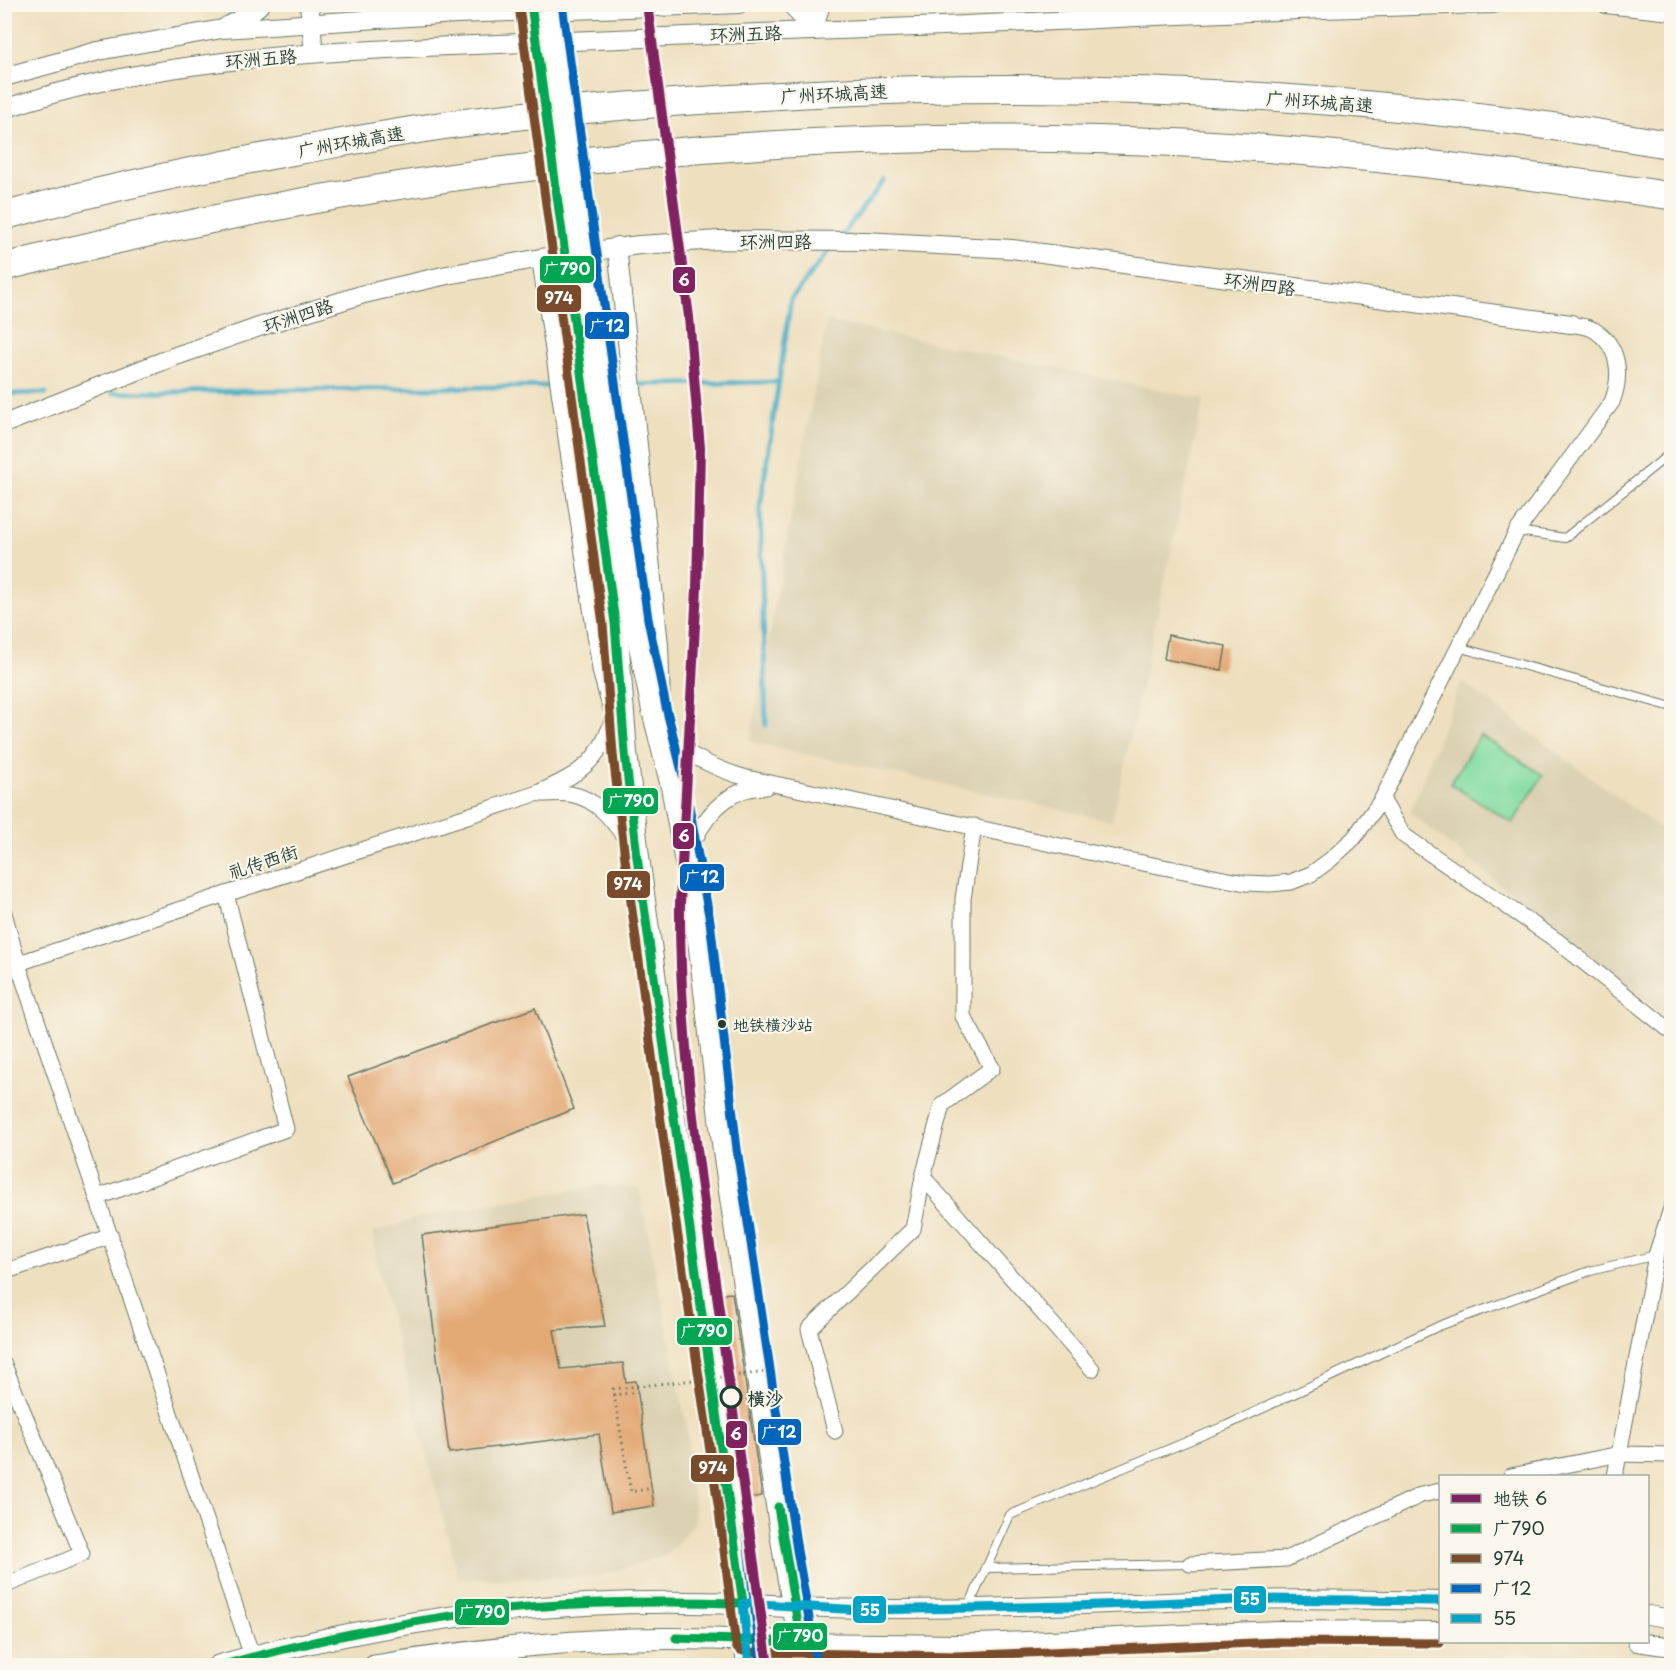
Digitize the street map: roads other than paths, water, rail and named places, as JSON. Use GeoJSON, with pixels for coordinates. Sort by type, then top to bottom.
{"type":"FeatureCollection","features":[{"type":"Feature","properties":{"kind":"highway","name":"广州环城高速"},"geometry":{"type":"LineString","coordinates":[[4,216],[173,175],[420,129],[484,120],[636,105],[871,90],[1064,88],[1209,93],[1459,114],[1671,145]]}},
{"type":"Feature","properties":{"kind":"highway"},"geometry":{"type":"LineString","coordinates":[[4,267],[224,216],[397,186],[655,153],[874,140],[1013,139],[1181,143],[1271,149],[1503,172],[1671,196]]}},
{"type":"Feature","properties":{"kind":"highway"},"geometry":{"type":"LineString","coordinates":[[4,276],[110,244],[224,216]]}},
{"type":"Feature","properties":{"kind":"main road"},"geometry":{"type":"LineString","coordinates":[[374,1665],[450,1654],[600,1641],[665,1638],[747,1640],[803,1654],[725,1151],[705,972],[687,858],[644,665],[626,622],[531,4]]}},
{"type":"Feature","properties":{"kind":"main road"},"geometry":{"type":"LineString","coordinates":[[550,4],[593,301],[626,622],[621,686],[625,753],[676,1141],[731,1509],[749,1665]]}},
{"type":"Feature","properties":{"kind":"main road"},"geometry":{"type":"LineString","coordinates":[[218,1665],[372,1629],[525,1607],[661,1601],[795,1607]]}},
{"type":"Feature","properties":{"kind":"street"},"geometry":{"type":"LineString","coordinates":[[222,29],[248,15],[261,4]]}},
{"type":"Feature","properties":{"kind":"street","name":"环洲五路"},"geometry":{"type":"LineString","coordinates":[[4,77],[98,51],[310,13],[456,14],[739,4]]}},
{"type":"Feature","properties":{"kind":"street"},"geometry":{"type":"LineString","coordinates":[[791,4],[813,31]]}},
{"type":"Feature","properties":{"kind":"street"},"geometry":{"type":"LineString","coordinates":[[813,31],[821,4]]}},
{"type":"Feature","properties":{"kind":"street","name":"环洲五路"},"geometry":{"type":"LineString","coordinates":[[4,109],[67,91],[151,73],[241,59],[314,53],[1346,5],[1494,4]]}},
{"type":"Feature","properties":{"kind":"street"},"geometry":{"type":"LineString","coordinates":[[1606,4],[1671,11]]}},
{"type":"Feature","properties":{"kind":"street"},"geometry":{"type":"LineString","coordinates":[[310,13],[314,53]]}},
{"type":"Feature","properties":{"kind":"street","name":"环洲四路"},"geometry":{"type":"LineString","coordinates":[[4,424],[173,357],[364,294],[541,258],[617,246],[753,240],[864,241],[1012,249],[1571,324]]}},
{"type":"Feature","properties":{"kind":"street"},"geometry":{"type":"LineString","coordinates":[[617,246],[659,645],[662,738],[727,773],[1245,883],[1292,882],[1311,874],[1354,838],[1382,799],[1516,531],[1612,402],[1618,387],[1619,370],[1614,354],[1605,339],[1592,329],[1571,324]]}},
{"type":"Feature","properties":{"kind":"street"},"geometry":{"type":"LineString","coordinates":[[541,258],[602,672],[625,753]]}},
{"type":"Feature","properties":{"kind":"street"},"geometry":{"type":"LineString","coordinates":[[536,794],[573,776],[586,766],[604,742],[621,686]]}},
{"type":"Feature","properties":{"kind":"street"},"geometry":{"type":"LineString","coordinates":[[687,858],[704,821],[729,796],[742,790],[783,786]]}},
{"type":"Feature","properties":{"kind":"street"},"geometry":{"type":"LineString","coordinates":[[536,794],[568,794],[588,799],[615,823],[638,857]]}},
{"type":"Feature","properties":{"kind":"street","name":"礼传西街"},"geometry":{"type":"LineString","coordinates":[[11,966],[536,794]]}},
{"type":"Feature","properties":{"kind":"street"},"geometry":{"type":"LineString","coordinates":[[1382,799],[1403,835],[1556,940],[1671,1032]]}},
{"type":"Feature","properties":{"kind":"street"},"geometry":{"type":"LineString","coordinates":[[835,1431],[809,1329],[913,1228],[923,1177],[942,1105],[992,1068],[963,1016],[963,899],[974,826]]}},
{"type":"Feature","properties":{"kind":"street"},"geometry":{"type":"LineString","coordinates":[[98,1197],[286,1129],[226,894]]}},
{"type":"Feature","properties":{"kind":"street"},"geometry":{"type":"LineString","coordinates":[[4,913],[11,966],[98,1197],[252,1656]]}},
{"type":"Feature","properties":{"kind":"street"},"geometry":{"type":"LineString","coordinates":[[923,1177],[1092,1369]]}},
{"type":"Feature","properties":{"kind":"street"},"geometry":{"type":"LineString","coordinates":[[1615,1475],[1656,1255],[1666,1239],[1671,1206]]}},
{"type":"Feature","properties":{"kind":"street"},"geometry":{"type":"LineString","coordinates":[[4,1272],[111,1236]]}},
{"type":"Feature","properties":{"kind":"street"},"geometry":{"type":"LineString","coordinates":[[4,1365],[82,1554],[4,1586]]}},
{"type":"Feature","properties":{"kind":"street"},"geometry":{"type":"LineString","coordinates":[[1516,1475],[1620,1454],[1671,1455]]}},
{"type":"Feature","properties":{"kind":"street"},"geometry":{"type":"LineString","coordinates":[[1190,1564],[1286,1559],[1421,1495],[1439,1491]]}},
{"type":"Feature","properties":{"kind":"street"},"geometry":{"type":"LineString","coordinates":[[795,1607],[861,1610],[1263,1599],[1439,1600]]}},
{"type":"Feature","properties":{"kind":"street"},"geometry":{"type":"LineString","coordinates":[[1649,1616],[1671,1619]]}},
{"type":"Feature","properties":{"kind":"street"},"geometry":{"type":"LineString","coordinates":[[803,1654],[887,1643],[992,1643],[1277,1630],[1439,1631]]}},
{"type":"Feature","properties":{"kind":"street"},"geometry":{"type":"LineString","coordinates":[[861,1665],[887,1643]]}},
{"type":"Feature","properties":{"kind":"street"},"geometry":{"type":"LineString","coordinates":[[1648,1643],[1671,1647]]}},
{"type":"Feature","properties":{"kind":"lane"},"geometry":{"type":"LineString","coordinates":[[1516,531],[1565,538],[1671,452]]}},
{"type":"Feature","properties":{"kind":"lane"},"geometry":{"type":"LineString","coordinates":[[1458,647],[1671,707]]}},
{"type":"Feature","properties":{"kind":"lane"},"geometry":{"type":"LineString","coordinates":[[969,1607],[1010,1515],[1227,1425],[1440,1326],[1590,1272],[1656,1255]]}},
{"type":"Feature","properties":{"kind":"lane"},"geometry":{"type":"LineString","coordinates":[[986,1568],[1190,1564]]}},
{"type":"Feature","properties":{"kind":"waterway"},"geometry":{"type":"LineString","coordinates":[[840,237],[884,182]]}},
{"type":"Feature","properties":{"kind":"waterway"},"geometry":{"type":"LineString","coordinates":[[766,725],[760,508],[791,299],[834,244]]}},
{"type":"Feature","properties":{"kind":"waterway"},"geometry":{"type":"LineString","coordinates":[[609,385],[779,382]]}},
{"type":"Feature","properties":{"kind":"waterway"},"geometry":{"type":"LineString","coordinates":[[112,393],[558,386]]}},
{"type":"Feature","properties":{"kind":"waterway"},"geometry":{"type":"LineString","coordinates":[[4,394],[46,393]]}},
{"type":"Feature","properties":{"kind":"metro line","name":"6"},"geometry":{"type":"LineString","coordinates":[[647,4],[689,317],[700,448],[697,588],[680,903],[685,1038],[700,1171],[768,1666]]}},
{"type":"Feature","properties":{"kind":"place","name":"地铁横沙站"},"geometry":{"type":"Point","coordinates":[722,1024]}},
{"type":"Feature","properties":{"kind":"place","name":"横沙"},"geometry":{"type":"Point","coordinates":[731,1397]}}]}
